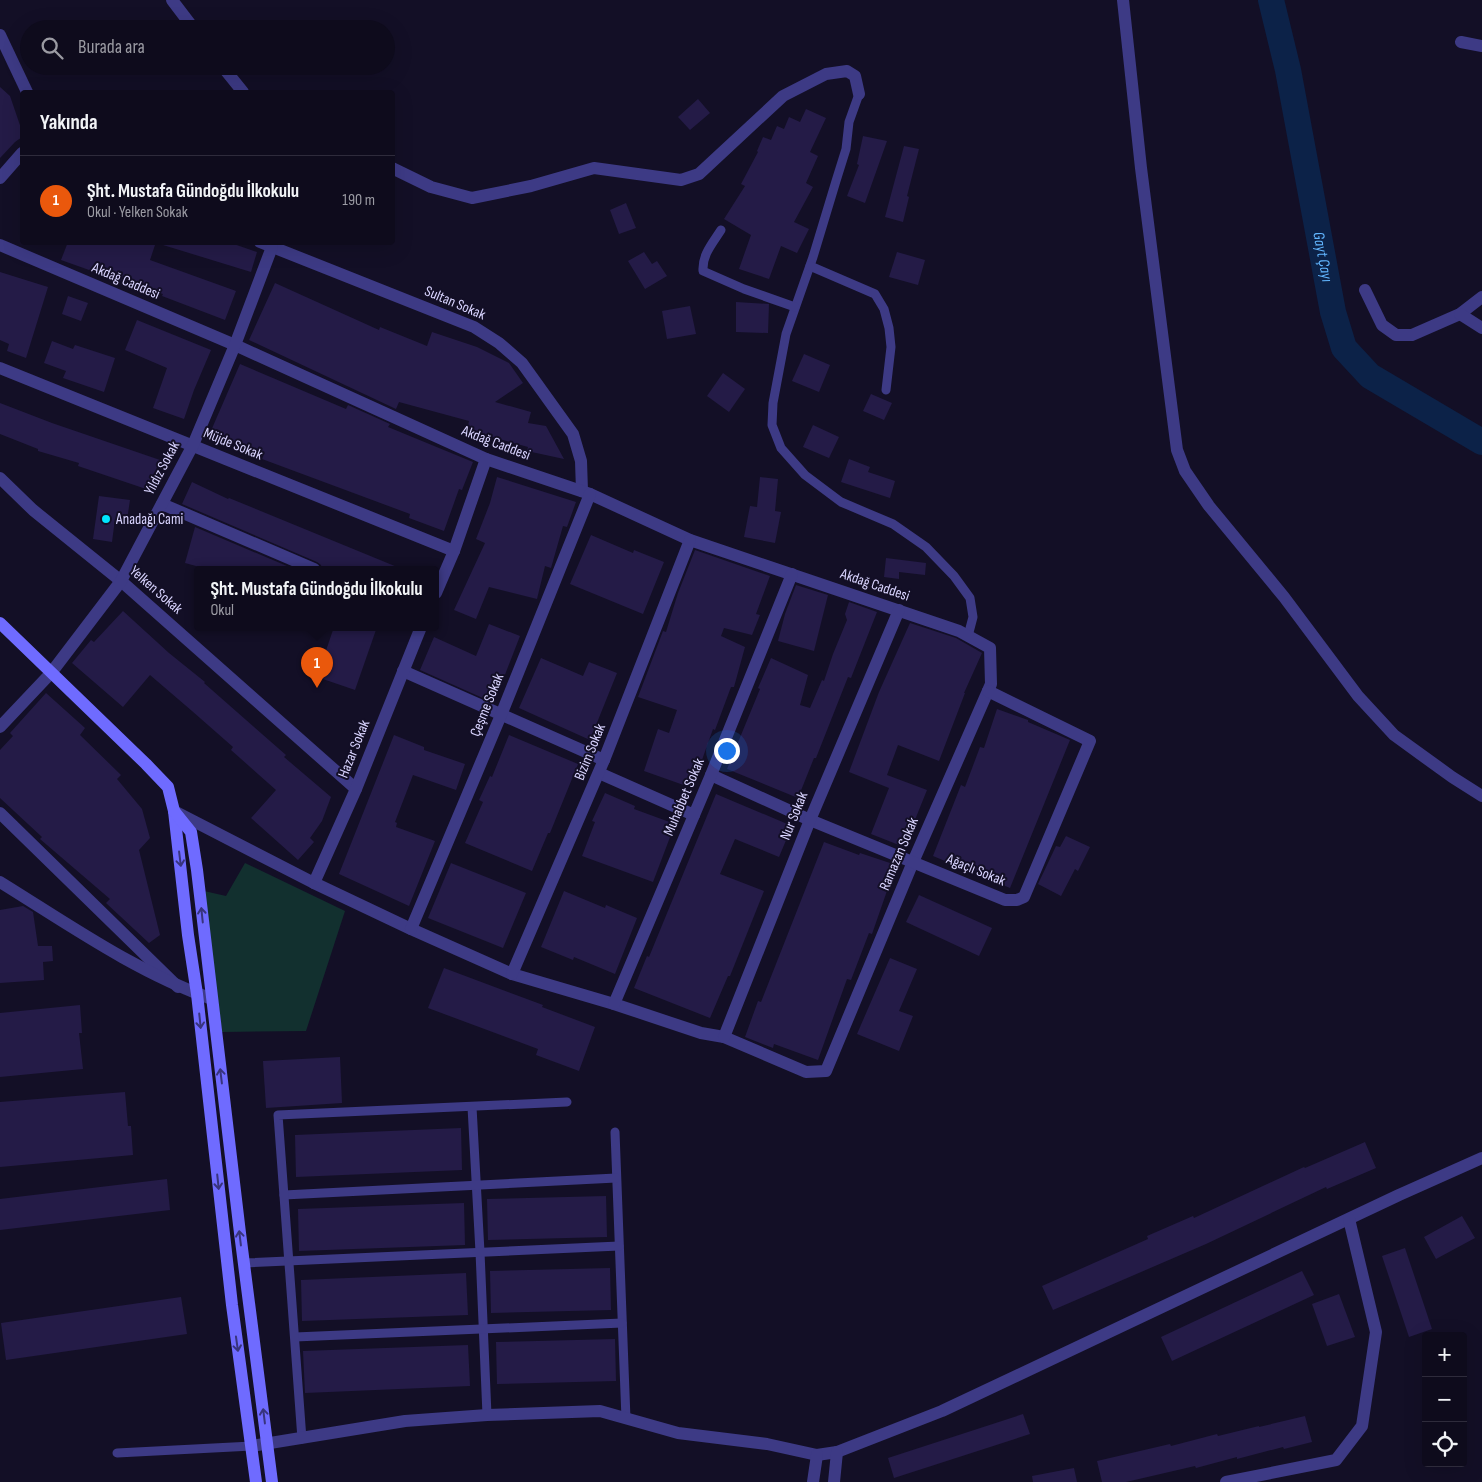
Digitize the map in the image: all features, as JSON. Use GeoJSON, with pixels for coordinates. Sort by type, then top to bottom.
{"type":"FeatureCollection","features":[{"type":"Feature","properties":{"kind":"street"},"geometry":{"type":"LineString","coordinates":[[172,0],[187,20]]}},
{"type":"Feature","properties":{"kind":"street"},"geometry":{"type":"LineString","coordinates":[[1123,0],[1141,168],[1177,450],[1185,471],[1209,506],[1284,597],[1358,696],[1394,735],[1482,796]]}},
{"type":"Feature","properties":{"kind":"street"},"geometry":{"type":"LineString","coordinates":[[0,35],[26,90]]}},
{"type":"Feature","properties":{"kind":"street"},"geometry":{"type":"LineString","coordinates":[[1461,42],[1482,46]]}},
{"type":"Feature","properties":{"kind":"street"},"geometry":{"type":"LineString","coordinates":[[395,169],[432,187],[472,198],[531,186],[594,168],[681,180],[699,174],[783,96],[826,74],[847,71],[855,76],[859,94]]}},
{"type":"Feature","properties":{"kind":"street"},"geometry":{"type":"LineString","coordinates":[[229,75],[241,90]]}},
{"type":"Feature","properties":{"kind":"street"},"geometry":{"type":"LineString","coordinates":[[0,178],[20,155]]}},
{"type":"Feature","properties":{"kind":"street","name":"Akdağ Caddesi"},"geometry":{"type":"LineString","coordinates":[[0,245],[235,346],[486,459],[586,492],[690,540],[959,631],[990,648]]}},
{"type":"Feature","properties":{"kind":"street","name":"Yıldız Sokak"},"geometry":{"type":"LineString","coordinates":[[0,727],[51,673],[121,581],[193,445],[235,346],[266,245]]}},
{"type":"Feature","properties":{"kind":"street","name":"Sultan Sokak"},"geometry":{"type":"LineString","coordinates":[[266,245],[474,327],[500,343],[522,363],[573,434],[581,461],[586,492]]}},
{"type":"Feature","properties":{"kind":"street"},"geometry":{"type":"LineString","coordinates":[[1365,290],[1382,325],[1396,335],[1412,335],[1460,314],[1482,296]]}},
{"type":"Feature","properties":{"kind":"street"},"geometry":{"type":"LineString","coordinates":[[1460,314],[1482,328]]}},
{"type":"Feature","properties":{"kind":"street","name":"Müjde Sokak"},"geometry":{"type":"LineString","coordinates":[[0,368],[454,551]]}},
{"type":"Feature","properties":{"kind":"street"},"geometry":{"type":"LineString","coordinates":[[439,586],[454,551],[486,459]]}},
{"type":"Feature","properties":{"kind":"street","name":"Yelken Sokak"},"geometry":{"type":"LineString","coordinates":[[0,478],[33,510],[121,581],[356,789]]}},
{"type":"Feature","properties":{"kind":"street","name":"Çeşme Sokak"},"geometry":{"type":"LineString","coordinates":[[411,929],[501,715],[586,492]]}},
{"type":"Feature","properties":{"kind":"street"},"geometry":{"type":"LineString","coordinates":[[162,504],[307,566]]}},
{"type":"Feature","properties":{"kind":"street","name":"Bizim Sokak"},"geometry":{"type":"LineString","coordinates":[[512,974],[599,773],[690,540]]}},
{"type":"Feature","properties":{"kind":"street","name":"Muhabbet Sokak"},"geometry":{"type":"LineString","coordinates":[[614,1004],[711,775],[792,574]]}},
{"type":"Feature","properties":{"kind":"street","name":"Nur Sokak"},"geometry":{"type":"LineString","coordinates":[[724,1037],[810,820],[899,610]]}},
{"type":"Feature","properties":{"kind":"street"},"geometry":{"type":"LineString","coordinates":[[0,623],[168,787],[174,811],[188,935],[197,994],[232,1305],[256,1482]]}},
{"type":"Feature","properties":{"kind":"street","name":"Hazar Sokak"},"geometry":{"type":"LineString","coordinates":[[314,882],[356,789],[419,631]]}},
{"type":"Feature","properties":{"kind":"street","name":"Ramazan Sokak"},"geometry":{"type":"LineString","coordinates":[[724,1037],[806,1072],[826,1071],[913,862],[991,684],[990,648]]}},
{"type":"Feature","properties":{"kind":"street"},"geometry":{"type":"LineString","coordinates":[[403,671],[604,760]]}},
{"type":"Feature","properties":{"kind":"street","name":"Ağaçlı Sokak"},"geometry":{"type":"LineString","coordinates":[[711,775],[810,820],[1005,900],[1017,900],[1024,897],[1090,741],[988,691]]}},
{"type":"Feature","properties":{"kind":"street"},"geometry":{"type":"LineString","coordinates":[[599,773],[694,815]]}},
{"type":"Feature","properties":{"kind":"street"},"geometry":{"type":"LineString","coordinates":[[174,811],[411,929],[512,974],[614,1004],[701,1033],[724,1037]]}},
{"type":"Feature","properties":{"kind":"street"},"geometry":{"type":"LineString","coordinates":[[174,811],[191,832],[197,870],[272,1482]]}},
{"type":"Feature","properties":{"kind":"street"},"geometry":{"type":"LineString","coordinates":[[0,813],[178,987]]}},
{"type":"Feature","properties":{"kind":"street"},"geometry":{"type":"LineString","coordinates":[[0,882],[124,958],[178,987],[212,999]]}},
{"type":"Feature","properties":{"kind":"street"},"geometry":{"type":"LineString","coordinates":[[252,1446],[268,1445],[405,1421],[600,1411],[678,1433],[766,1444],[817,1455],[837,1452],[942,1411],[1482,1158]]}},
{"type":"Feature","properties":{"kind":"street"},"geometry":{"type":"LineString","coordinates":[[1226,1482],[1336,1460],[1362,1426],[1376,1332],[1349,1219]]}},
{"type":"Feature","properties":{"kind":"street"},"geometry":{"type":"LineString","coordinates":[[834,1482],[837,1452]]}},
{"type":"Feature","properties":{"kind":"street"},"geometry":{"type":"LineString","coordinates":[[813,1482],[817,1455]]}},
{"type":"Feature","properties":{"kind":"lane"},"geometry":{"type":"LineString","coordinates":[[859,94],[849,122],[846,149],[810,266],[786,334],[773,403],[772,425],[781,448],[805,475],[841,502],[893,524],[926,547],[954,576],[970,598],[973,617],[968,636]]}},
{"type":"Feature","properties":{"kind":"lane"},"geometry":{"type":"LineString","coordinates":[[720,230],[705,255],[702,263],[703,272],[744,289],[796,306]]}},
{"type":"Feature","properties":{"kind":"lane"},"geometry":{"type":"LineString","coordinates":[[810,266],[874,294],[884,309],[891,347],[886,390]]}},
{"type":"Feature","properties":{"kind":"lane"},"geometry":{"type":"LineString","coordinates":[[302,1439],[278,1116],[567,1102]]}},
{"type":"Feature","properties":{"kind":"lane"},"geometry":{"type":"LineString","coordinates":[[472,1107],[487,1416]]}},
{"type":"Feature","properties":{"kind":"lane"},"geometry":{"type":"LineString","coordinates":[[615,1132],[626,1419]]}},
{"type":"Feature","properties":{"kind":"lane"},"geometry":{"type":"LineString","coordinates":[[284,1194],[616,1178]]}},
{"type":"Feature","properties":{"kind":"lane"},"geometry":{"type":"LineString","coordinates":[[244,1263],[619,1246]]}},
{"type":"Feature","properties":{"kind":"lane"},"geometry":{"type":"LineString","coordinates":[[295,1337],[622,1323]]}},
{"type":"Feature","properties":{"kind":"lane"},"geometry":{"type":"LineString","coordinates":[[117,1453],[252,1446]]}},
{"type":"Feature","properties":{"kind":"green space"},"geometry":{"type":"Polygon","coordinates":[[[245,863],[345,911],[306,1031],[222,1032],[204,891],[226,896],[245,863]]]}},
{"type":"Feature","properties":{"kind":"building"},"geometry":{"type":"Polygon","coordinates":[[[0,87],[10,96],[20,125],[20,138],[0,158],[0,87]]]}},
{"type":"Feature","properties":{"kind":"building"},"geometry":{"type":"Polygon","coordinates":[[[698,99],[710,113],[690,130],[678,117],[698,99]]]}},
{"type":"Feature","properties":{"kind":"building"},"geometry":{"type":"Polygon","coordinates":[[[806,109],[826,118],[810,152],[818,156],[806,183],[813,187],[794,222],[809,229],[797,253],[781,246],[769,279],[739,269],[751,235],[724,219],[745,186],[741,184],[758,152],[763,137],[771,140],[777,126],[784,129],[789,117],[800,122],[806,109]]]}},
{"type":"Feature","properties":{"kind":"building"},"geometry":{"type":"Polygon","coordinates":[[[863,136],[887,141],[865,203],[847,196],[859,165],[857,164],[863,136]]]}},
{"type":"Feature","properties":{"kind":"building"},"geometry":{"type":"Polygon","coordinates":[[[904,146],[919,149],[907,196],[909,197],[903,222],[885,217],[904,146]]]}},
{"type":"Feature","properties":{"kind":"building"},"geometry":{"type":"Polygon","coordinates":[[[626,203],[636,228],[619,234],[610,210],[626,203]]]}},
{"type":"Feature","properties":{"kind":"building"},"geometry":{"type":"Polygon","coordinates":[[[67,245],[155,245],[150,260],[236,291],[225,320],[162,296],[163,294],[61,260],[67,245]]]}},
{"type":"Feature","properties":{"kind":"building"},"geometry":{"type":"Polygon","coordinates":[[[163,245],[237,245],[257,252],[251,272],[163,245]]]}},
{"type":"Feature","properties":{"kind":"building"},"geometry":{"type":"Polygon","coordinates":[[[644,252],[652,264],[657,261],[667,276],[645,289],[628,261],[644,252]]]}},
{"type":"Feature","properties":{"kind":"building"},"geometry":{"type":"Polygon","coordinates":[[[897,252],[925,260],[918,285],[889,277],[897,252]]]}},
{"type":"Feature","properties":{"kind":"building"},"geometry":{"type":"Polygon","coordinates":[[[0,272],[48,287],[26,358],[7,351],[9,344],[0,340],[0,272]]]}},
{"type":"Feature","properties":{"kind":"building"},"geometry":{"type":"Polygon","coordinates":[[[275,283],[379,330],[380,327],[427,346],[432,332],[477,347],[509,363],[523,383],[495,402],[531,412],[528,423],[546,426],[564,459],[527,451],[528,447],[467,430],[469,421],[399,402],[396,409],[249,340],[275,283]]]}},
{"type":"Feature","properties":{"kind":"building"},"geometry":{"type":"Polygon","coordinates":[[[68,296],[88,303],[81,321],[62,314],[68,296]]]}},
{"type":"Feature","properties":{"kind":"building"},"geometry":{"type":"Polygon","coordinates":[[[736,302],[769,304],[768,333],[736,332],[736,302]]]}},
{"type":"Feature","properties":{"kind":"building"},"geometry":{"type":"Polygon","coordinates":[[[690,306],[696,334],[667,339],[662,311],[690,306]]]}},
{"type":"Feature","properties":{"kind":"building"},"geometry":{"type":"Polygon","coordinates":[[[137,320],[211,350],[184,419],[153,408],[167,368],[125,350],[137,320]]]}},
{"type":"Feature","properties":{"kind":"building"},"geometry":{"type":"Polygon","coordinates":[[[52,341],[73,349],[75,345],[115,358],[104,392],[63,378],[66,371],[44,363],[52,341]]]}},
{"type":"Feature","properties":{"kind":"building"},"geometry":{"type":"Polygon","coordinates":[[[804,354],[830,365],[819,392],[792,381],[804,354]]]}},
{"type":"Feature","properties":{"kind":"building"},"geometry":{"type":"Polygon","coordinates":[[[240,364],[346,409],[348,405],[390,424],[388,427],[473,462],[462,490],[459,489],[444,531],[409,518],[410,514],[262,459],[264,454],[210,433],[240,364]]]}},
{"type":"Feature","properties":{"kind":"building"},"geometry":{"type":"Polygon","coordinates":[[[723,373],[745,389],[729,412],[707,396],[723,373]]]}},
{"type":"Feature","properties":{"kind":"building"},"geometry":{"type":"Polygon","coordinates":[[[871,394],[892,403],[884,420],[863,411],[871,394]]]}},
{"type":"Feature","properties":{"kind":"building"},"geometry":{"type":"Polygon","coordinates":[[[0,403],[160,460],[149,490],[78,466],[79,463],[38,451],[38,449],[0,434],[0,403]]]}},
{"type":"Feature","properties":{"kind":"building"},"geometry":{"type":"Polygon","coordinates":[[[813,425],[839,437],[829,458],[803,447],[813,425]]]}},
{"type":"Feature","properties":{"kind":"building"},"geometry":{"type":"Polygon","coordinates":[[[849,459],[870,467],[868,472],[895,481],[890,498],[841,482],[849,459]]]}},
{"type":"Feature","properties":{"kind":"building"},"geometry":{"type":"Polygon","coordinates":[[[497,477],[576,502],[567,527],[563,526],[551,568],[545,566],[537,599],[489,587],[476,619],[454,610],[485,543],[476,539],[490,503],[497,477]]]}},
{"type":"Feature","properties":{"kind":"building"},"geometry":{"type":"Polygon","coordinates":[[[760,477],[778,479],[775,511],[781,512],[775,543],[744,537],[750,506],[757,507],[760,477]]]}},
{"type":"Feature","properties":{"kind":"building"},"geometry":{"type":"Polygon","coordinates":[[[192,482],[228,499],[395,566],[321,566],[317,562],[182,504],[192,482]]]}},
{"type":"Feature","properties":{"kind":"building","name":"Anadağı Cami"},"geometry":{"type":"Polygon","coordinates":[[[99,496],[130,500],[127,520],[115,519],[112,542],[93,539],[99,496]]]}},
{"type":"Feature","properties":{"kind":"building"},"geometry":{"type":"Polygon","coordinates":[[[195,527],[287,566],[196,566],[185,563],[195,527]]]}},
{"type":"Feature","properties":{"kind":"building"},"geometry":{"type":"Polygon","coordinates":[[[591,535],[633,553],[634,550],[664,562],[643,614],[570,584],[591,535]]]}},
{"type":"Feature","properties":{"kind":"building"},"geometry":{"type":"Polygon","coordinates":[[[695,550],[770,576],[756,614],[760,615],[752,635],[724,628],[721,636],[745,647],[734,687],[731,687],[715,730],[713,729],[692,788],[644,771],[658,729],[669,733],[677,710],[638,697],[663,631],[666,632],[678,593],[695,550]]]}},
{"type":"Feature","properties":{"kind":"building"},"geometry":{"type":"Polygon","coordinates":[[[886,558],[926,563],[925,575],[899,572],[899,579],[884,577],[886,558]]]}},
{"type":"Feature","properties":{"kind":"building"},"geometry":{"type":"Polygon","coordinates":[[[796,585],[828,595],[814,651],[778,641],[785,614],[796,585]]]}},
{"type":"Feature","properties":{"kind":"building"},"geometry":{"type":"Polygon","coordinates":[[[849,602],[877,612],[851,678],[848,677],[798,798],[727,769],[771,658],[808,675],[800,705],[810,708],[822,680],[824,681],[847,620],[845,614],[849,602]]]}},
{"type":"Feature","properties":{"kind":"building"},"geometry":{"type":"Polygon","coordinates":[[[123,611],[169,653],[205,682],[286,755],[284,757],[331,797],[322,821],[310,838],[314,842],[298,860],[251,818],[276,790],[231,750],[233,747],[192,711],[150,675],[123,707],[72,663],[91,640],[94,642],[123,611]]]}},
{"type":"Feature","properties":{"kind":"building"},"geometry":{"type":"Polygon","coordinates":[[[910,623],[956,638],[982,653],[964,693],[939,761],[898,745],[887,775],[927,790],[904,847],[871,834],[889,788],[849,772],[879,692],[910,623]]]}},
{"type":"Feature","properties":{"kind":"building"},"geometry":{"type":"Polygon","coordinates":[[[489,624],[520,636],[494,703],[420,670],[434,637],[476,656],[489,624]]]}},
{"type":"Feature","properties":{"kind":"building"},"geometry":{"type":"Polygon","coordinates":[[[333,631],[376,631],[355,690],[317,677],[333,631]]]}},
{"type":"Feature","properties":{"kind":"building"},"geometry":{"type":"Polygon","coordinates":[[[541,658],[583,676],[589,662],[617,673],[590,740],[519,708],[541,658]]]}},
{"type":"Feature","properties":{"kind":"building"},"geometry":{"type":"Polygon","coordinates":[[[46,693],[85,728],[80,735],[121,775],[117,779],[142,809],[150,838],[139,850],[160,935],[149,943],[106,903],[110,899],[40,839],[42,837],[0,798],[0,750],[13,736],[10,733],[46,693]]]}},
{"type":"Feature","properties":{"kind":"building"},"geometry":{"type":"Polygon","coordinates":[[[997,709],[1028,720],[1028,722],[1070,740],[1010,888],[933,856],[961,785],[965,787],[980,747],[984,748],[997,709]]]}},
{"type":"Feature","properties":{"kind":"building"},"geometry":{"type":"Polygon","coordinates":[[[394,735],[424,747],[424,750],[465,764],[456,790],[413,775],[395,822],[397,823],[396,827],[435,841],[409,906],[339,874],[394,735]]]}},
{"type":"Feature","properties":{"kind":"building"},"geometry":{"type":"Polygon","coordinates":[[[509,735],[578,764],[550,833],[548,833],[532,871],[465,843],[483,802],[479,800],[490,776],[492,777],[509,735]]]}},
{"type":"Feature","properties":{"kind":"building"},"geometry":{"type":"Polygon","coordinates":[[[605,793],[635,806],[634,809],[675,824],[653,882],[582,856],[595,822],[592,821],[605,793]]]}},
{"type":"Feature","properties":{"kind":"building"},"geometry":{"type":"Polygon","coordinates":[[[716,794],[792,826],[779,857],[735,839],[720,874],[764,891],[730,976],[728,976],[710,1018],[634,988],[647,956],[649,957],[716,794]]]}},
{"type":"Feature","properties":{"kind":"building"},"geometry":{"type":"Polygon","coordinates":[[[1066,836],[1090,847],[1078,871],[1075,869],[1061,896],[1038,884],[1056,846],[1060,847],[1066,836]]]}},
{"type":"Feature","properties":{"kind":"building"},"geometry":{"type":"Polygon","coordinates":[[[824,842],[859,855],[860,853],[896,865],[872,934],[869,933],[851,980],[847,979],[818,1060],[774,1044],[773,1048],[745,1037],[758,1001],[761,1002],[824,842]]]}},
{"type":"Feature","properties":{"kind":"building"},"geometry":{"type":"Polygon","coordinates":[[[451,863],[526,893],[503,948],[428,918],[451,863]]]}},
{"type":"Feature","properties":{"kind":"building"},"geometry":{"type":"Polygon","coordinates":[[[564,891],[605,908],[606,905],[637,918],[615,974],[574,957],[573,960],[541,947],[564,891]]]}},
{"type":"Feature","properties":{"kind":"building"},"geometry":{"type":"Polygon","coordinates":[[[919,895],[992,928],[979,956],[906,922],[919,895]]]}},
{"type":"Feature","properties":{"kind":"building"},"geometry":{"type":"Polygon","coordinates":[[[23,906],[33,912],[38,946],[52,946],[53,961],[43,962],[44,980],[0,983],[0,910],[23,906]]]}},
{"type":"Feature","properties":{"kind":"building"},"geometry":{"type":"Polygon","coordinates":[[[890,958],[917,969],[899,1011],[913,1016],[899,1051],[857,1034],[890,958]]]}},
{"type":"Feature","properties":{"kind":"building"},"geometry":{"type":"Polygon","coordinates":[[[444,968],[543,1005],[542,1007],[595,1027],[579,1071],[536,1055],[538,1049],[428,1008],[444,968]]]}},
{"type":"Feature","properties":{"kind":"building"},"geometry":{"type":"Polygon","coordinates":[[[80,1005],[82,1033],[79,1033],[83,1069],[0,1077],[0,1013],[80,1005]]]}},
{"type":"Feature","properties":{"kind":"building"},"geometry":{"type":"Polygon","coordinates":[[[340,1057],[342,1103],[266,1108],[263,1061],[340,1057]]]}},
{"type":"Feature","properties":{"kind":"building"},"geometry":{"type":"Polygon","coordinates":[[[125,1092],[128,1126],[131,1126],[133,1155],[0,1167],[0,1102],[125,1092]]]}},
{"type":"Feature","properties":{"kind":"building"},"geometry":{"type":"Polygon","coordinates":[[[461,1128],[462,1170],[296,1177],[295,1135],[461,1128]]]}},
{"type":"Feature","properties":{"kind":"building"},"geometry":{"type":"Polygon","coordinates":[[[1365,1142],[1376,1168],[1327,1189],[1326,1187],[1206,1244],[1053,1310],[1042,1286],[1148,1239],[1147,1236],[1193,1216],[1194,1218],[1304,1167],[1365,1142]]]}},
{"type":"Feature","properties":{"kind":"building"},"geometry":{"type":"Polygon","coordinates":[[[167,1179],[170,1210],[0,1230],[0,1199],[167,1179]]]}},
{"type":"Feature","properties":{"kind":"building"},"geometry":{"type":"Polygon","coordinates":[[[606,1196],[607,1237],[488,1240],[487,1199],[606,1196]]]}},
{"type":"Feature","properties":{"kind":"building"},"geometry":{"type":"Polygon","coordinates":[[[464,1203],[465,1245],[299,1251],[298,1209],[464,1203]]]}},
{"type":"Feature","properties":{"kind":"building"},"geometry":{"type":"Polygon","coordinates":[[[1462,1216],[1475,1238],[1436,1259],[1424,1237],[1462,1216]]]}},
{"type":"Feature","properties":{"kind":"building"},"geometry":{"type":"Polygon","coordinates":[[[1405,1248],[1432,1329],[1409,1337],[1382,1256],[1405,1248]]]}},
{"type":"Feature","properties":{"kind":"building"},"geometry":{"type":"Polygon","coordinates":[[[610,1268],[611,1310],[491,1313],[490,1271],[610,1268]]]}},
{"type":"Feature","properties":{"kind":"building"},"geometry":{"type":"Polygon","coordinates":[[[1302,1271],[1314,1295],[1172,1361],[1161,1337],[1302,1271]]]}},
{"type":"Feature","properties":{"kind":"building"},"geometry":{"type":"Polygon","coordinates":[[[466,1273],[468,1315],[302,1321],[301,1280],[466,1273]]]}},
{"type":"Feature","properties":{"kind":"building"},"geometry":{"type":"Polygon","coordinates":[[[1339,1294],[1355,1337],[1327,1346],[1312,1304],[1339,1294]]]}},
{"type":"Feature","properties":{"kind":"building"},"geometry":{"type":"Polygon","coordinates":[[[181,1297],[187,1334],[6,1360],[1,1323],[181,1297]]]}},
{"type":"Feature","properties":{"kind":"building"},"geometry":{"type":"Polygon","coordinates":[[[615,1339],[616,1381],[497,1384],[496,1342],[615,1339]]]}},
{"type":"Feature","properties":{"kind":"building"},"geometry":{"type":"Polygon","coordinates":[[[468,1345],[470,1386],[305,1393],[303,1351],[468,1345]]]}},
{"type":"Feature","properties":{"kind":"building"},"geometry":{"type":"Polygon","coordinates":[[[1023,1414],[1030,1434],[894,1478],[888,1458],[1023,1414]]]}},
{"type":"Feature","properties":{"kind":"building"},"geometry":{"type":"Polygon","coordinates":[[[1305,1416],[1312,1442],[1126,1482],[1102,1482],[1097,1461],[1305,1416]]]}},
{"type":"Feature","properties":{"kind":"building"},"geometry":{"type":"Polygon","coordinates":[[[1074,1468],[1077,1482],[1033,1482],[1032,1476],[1074,1468]]]}},
{"type":"Feature","properties":{"kind":"waterway","name":"Gayt Çayı"},"geometry":{"type":"LineString","coordinates":[[1271,0],[1288,70],[1333,312],[1344,348],[1370,376],[1482,442]]}},
{"type":"Feature","properties":{"kind":"place","name":"Anadağı Cami"},"geometry":{"type":"Point","coordinates":[106,519]}},
{"type":"Feature","properties":{"kind":"place","name":"Şht. Mustafa Gündoğdu İlkokulu"},"geometry":{"type":"Point","coordinates":[317,688]}}]}
